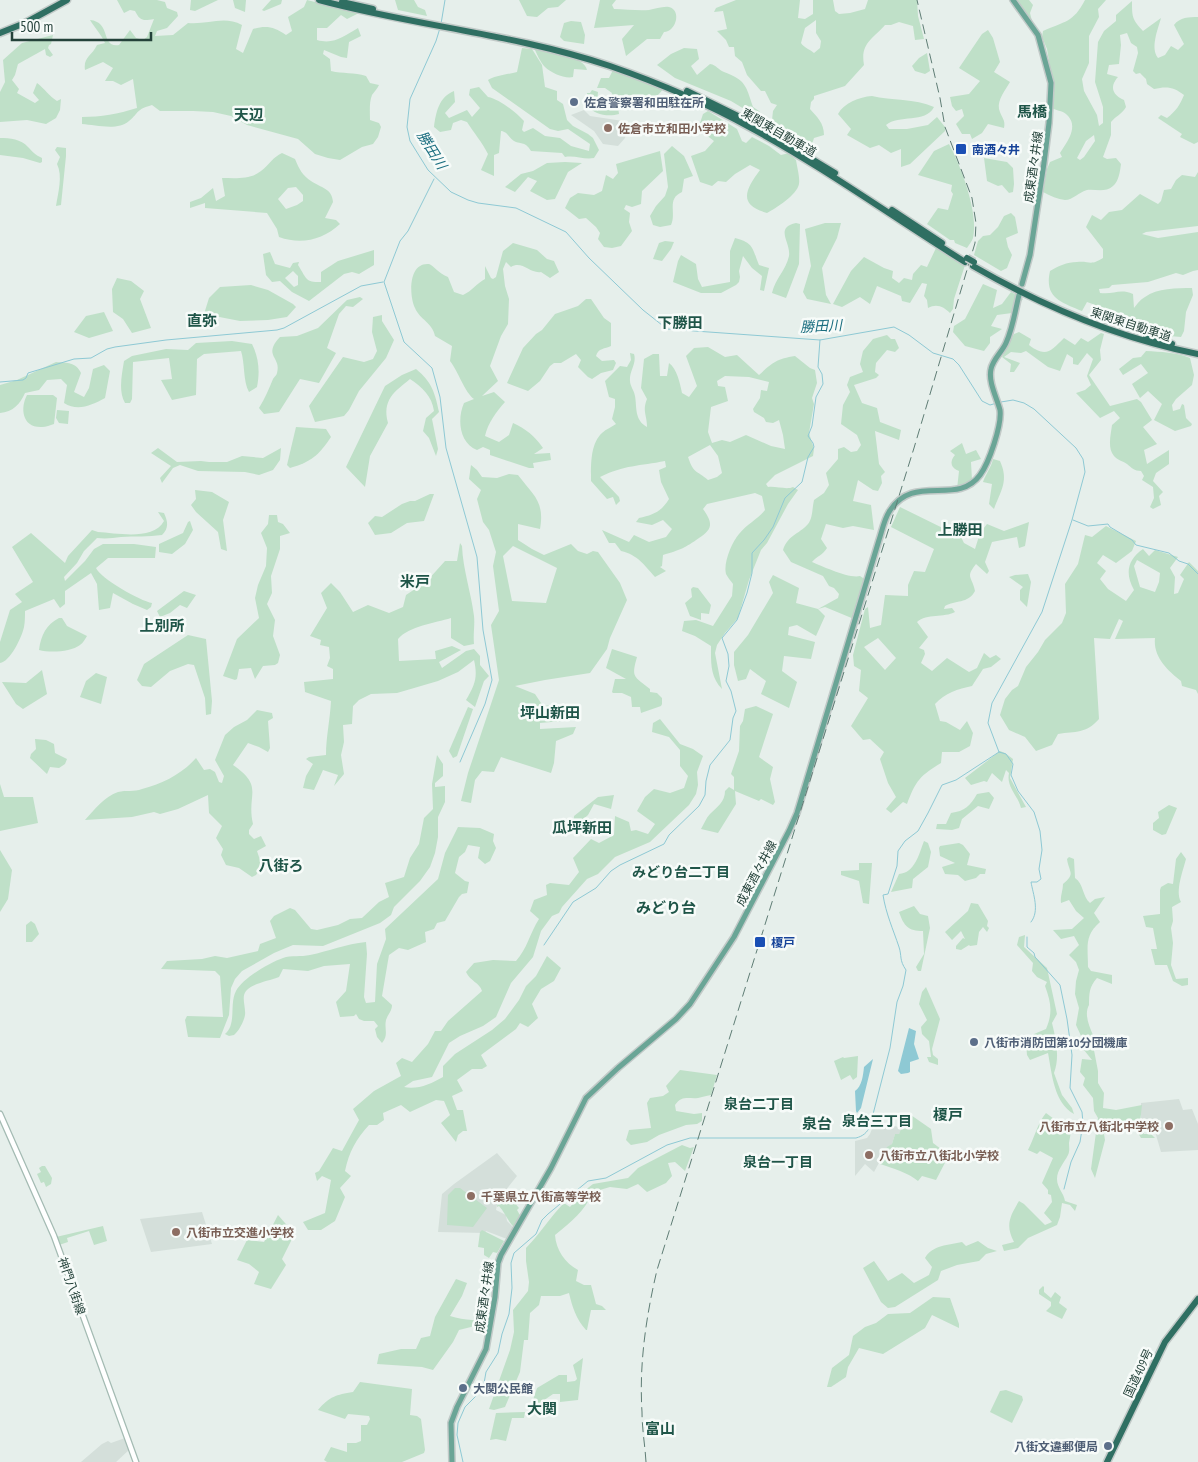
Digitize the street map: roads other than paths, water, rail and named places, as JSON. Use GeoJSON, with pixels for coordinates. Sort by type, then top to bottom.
{"type":"FeatureCollection","features":[{"type":"Feature","properties":{"kind":"highway"},"geometry":{"type":"LineString","coordinates":[[0,33],[67,0]]}},
{"type":"Feature","properties":{"kind":"highway","name":"東関東自動車道"},"geometry":{"type":"LineString","coordinates":[[319,0],[357,10],[519,39],[611,66],[666,86],[724,113],[788,149],[1029,297],[1069,315],[1116,332],[1198,354]]}},
{"type":"Feature","properties":{"kind":"highway","name":"東関東自動車道"},"geometry":{"type":"LineString","coordinates":[[335,0],[418,20]]}},
{"type":"Feature","properties":{"kind":"highway","name":"東関東自動車道"},"geometry":{"type":"LineString","coordinates":[[1159,343],[1198,350]]}},
{"type":"Feature","properties":{"kind":"highway","name":"国道409号"},"geometry":{"type":"LineString","coordinates":[[1107,1462],[1164,1345],[1198,1299]]}},
{"type":"Feature","properties":{"kind":"main road","name":"成東酒々井線"},"geometry":{"type":"LineString","coordinates":[[1013,0],[1038,35],[1051,83],[1044,164],[1030,255],[1022,284]]}},
{"type":"Feature","properties":{"kind":"main road","name":"成東酒々井線"},"geometry":{"type":"LineString","coordinates":[[452,1462],[451,1423],[486,1349],[495,1297],[498,1263],[501,1255],[552,1168],[586,1098],[615,1070],[683,1012],[734,937],[797,813],[881,532],[890,510],[902,498],[914,492],[922,490],[954,490],[968,486],[977,479],[984,467],[1000,418],[991,370],[1007,342],[1020,295]]}},
{"type":"Feature","properties":{"kind":"main road","name":"神門八街線"},"geometry":{"type":"LineString","coordinates":[[0,1114],[54,1236],[136,1462]]}},
{"type":"Feature","properties":{"kind":"water"},"geometry":{"type":"Polygon","coordinates":[[[909,1028],[916,1031],[914,1044],[919,1059],[910,1062],[910,1072],[901,1074],[898,1071],[909,1028]]]}},
{"type":"Feature","properties":{"kind":"water"},"geometry":{"type":"Polygon","coordinates":[[[873,1059],[861,1108],[857,1113],[855,1091],[861,1084],[864,1067],[873,1059]]]}},
{"type":"Feature","properties":{"kind":"waterway","name":"勝田川"},"geometry":{"type":"LineString","coordinates":[[441,24],[445,0]]}},
{"type":"Feature","properties":{"kind":"waterway","name":"勝田川"},"geometry":{"type":"LineString","coordinates":[[440,28],[410,99],[407,127],[410,141],[428,170],[451,192],[478,203],[516,208],[566,232],[589,258],[643,310],[667,329],[820,340],[894,327],[909,335],[933,353],[953,359],[959,365],[982,401],[990,405],[997,403]]}},
{"type":"Feature","properties":{"kind":"waterway"},"geometry":{"type":"LineString","coordinates":[[434,179],[408,231],[400,241],[384,282],[404,342],[432,368],[440,397],[446,448],[477,557],[483,630],[492,680],[485,704],[460,762]]}},
{"type":"Feature","properties":{"kind":"waterway"},"geometry":{"type":"LineString","coordinates":[[0,382],[23,380],[28,373],[74,359],[91,358],[107,349],[115,347],[166,340],[277,330],[361,286],[383,282]]}},
{"type":"Feature","properties":{"kind":"waterway"},"geometry":{"type":"LineString","coordinates":[[544,945],[573,902],[596,888],[611,871],[620,865],[664,844],[669,835],[699,806],[705,795],[710,765],[730,740],[733,718],[736,711],[731,691],[726,681],[729,666],[728,654],[722,638],[737,620],[747,593],[752,573],[752,553],[773,527],[785,498],[802,482],[808,457],[814,447],[808,436],[812,426],[816,397],[823,384],[822,374],[818,367],[820,340]]}},
{"type":"Feature","properties":{"kind":"waterway","name":"勝田川"},"geometry":{"type":"LineString","coordinates":[[999,752],[988,723],[992,703],[1042,612],[1072,520],[1085,472],[1083,459],[1076,448],[1034,409],[1024,403],[1013,400],[1001,402]]}},
{"type":"Feature","properties":{"kind":"waterway"},"geometry":{"type":"LineString","coordinates":[[1073,520],[1088,526],[1108,524],[1132,540],[1136,545],[1169,553],[1179,561],[1188,564],[1198,574]]}},
{"type":"Feature","properties":{"kind":"waterway"},"geometry":{"type":"LineString","coordinates":[[999,752],[1006,754],[1013,764],[1011,775],[1018,791],[1034,812],[1040,831],[1042,850],[1039,869],[1041,879],[1037,882],[1031,882],[1035,908],[1034,918],[1031,922]]}},
{"type":"Feature","properties":{"kind":"waterway"},"geometry":{"type":"LineString","coordinates":[[463,1462],[457,1435],[458,1423],[465,1407],[483,1389],[486,1372],[498,1353],[509,1314],[512,1288],[511,1263],[514,1253],[536,1234],[542,1220],[548,1214],[588,1181],[606,1178],[667,1145],[690,1138],[856,1138],[868,1131],[890,1048],[897,1002],[906,970],[883,895],[888,894],[897,866],[898,851],[905,841],[918,831],[942,785],[956,780],[999,752]]}},
{"type":"Feature","properties":{"kind":"waterway"},"geometry":{"type":"LineString","coordinates":[[1027,937],[1027,947],[1060,985],[1072,1055],[1070,1088],[1082,1112],[1083,1123],[1080,1142],[1071,1162],[1064,1189]]}},
{"type":"Feature","properties":{"kind":"railway"},"geometry":{"type":"LineString","coordinates":[[646,1462],[641,1394],[643,1358],[647,1323],[657,1270],[914,448],[975,243],[976,223],[972,198],[945,127],[917,0]]}},
{"type":"Feature","properties":{"kind":"place","name":"佐倉警察署和田駐在所"},"geometry":{"type":"Point","coordinates":[574,102]}},
{"type":"Feature","properties":{"kind":"place","name":"佐倉市立和田小学校"},"geometry":{"type":"Point","coordinates":[608,128]}},
{"type":"Feature","properties":{"kind":"place","name":"南酒々井"},"geometry":{"type":"Point","coordinates":[961,149]}},
{"type":"Feature","properties":{"kind":"place","name":"榎戸"},"geometry":{"type":"Point","coordinates":[760,942]}},
{"type":"Feature","properties":{"kind":"place","name":"八街市消防団第10分団機庫"},"geometry":{"type":"Point","coordinates":[974,1042]}},
{"type":"Feature","properties":{"kind":"place","name":"八街市立八街北中学校"},"geometry":{"type":"Point","coordinates":[1169,1126]}},
{"type":"Feature","properties":{"kind":"place","name":"八街市立八街北小学校"},"geometry":{"type":"Point","coordinates":[869,1155]}},
{"type":"Feature","properties":{"kind":"place","name":"千葉県立八街高等学校"},"geometry":{"type":"Point","coordinates":[471,1196]}},
{"type":"Feature","properties":{"kind":"place","name":"八街市立交進小学校"},"geometry":{"type":"Point","coordinates":[176,1232]}},
{"type":"Feature","properties":{"kind":"place","name":"大関公民館"},"geometry":{"type":"Point","coordinates":[463,1388]}},
{"type":"Feature","properties":{"kind":"place","name":"八街文違郵便局"},"geometry":{"type":"Point","coordinates":[1108,1446]}},
{"type":"Feature","properties":{"kind":"district","name":"馬橋"},"geometry":{"type":"Point","coordinates":[1032,111]}},
{"type":"Feature","properties":{"kind":"district","name":"天辺"},"geometry":{"type":"Point","coordinates":[249,114]}},
{"type":"Feature","properties":{"kind":"district","name":"直弥"},"geometry":{"type":"Point","coordinates":[202,320]}},
{"type":"Feature","properties":{"kind":"district","name":"下勝田"},"geometry":{"type":"Point","coordinates":[680,322]}},
{"type":"Feature","properties":{"kind":"district","name":"上勝田"},"geometry":{"type":"Point","coordinates":[960,529]}},
{"type":"Feature","properties":{"kind":"district","name":"米戸"},"geometry":{"type":"Point","coordinates":[415,581]}},
{"type":"Feature","properties":{"kind":"district","name":"上別所"},"geometry":{"type":"Point","coordinates":[162,625]}},
{"type":"Feature","properties":{"kind":"district","name":"坪山新田"},"geometry":{"type":"Point","coordinates":[550,712]}},
{"type":"Feature","properties":{"kind":"district","name":"瓜坪新田"},"geometry":{"type":"Point","coordinates":[582,827]}},
{"type":"Feature","properties":{"kind":"district","name":"八街ろ"},"geometry":{"type":"Point","coordinates":[281,865]}},
{"type":"Feature","properties":{"kind":"district","name":"みどり台二丁目"},"geometry":{"type":"Point","coordinates":[681,872]}},
{"type":"Feature","properties":{"kind":"district","name":"みどり台"},"geometry":{"type":"Point","coordinates":[666,907]}},
{"type":"Feature","properties":{"kind":"district","name":"泉台二丁目"},"geometry":{"type":"Point","coordinates":[759,1104]}},
{"type":"Feature","properties":{"kind":"district","name":"榎戸"},"geometry":{"type":"Point","coordinates":[948,1114]}},
{"type":"Feature","properties":{"kind":"district","name":"泉台三丁目"},"geometry":{"type":"Point","coordinates":[877,1121]}},
{"type":"Feature","properties":{"kind":"district","name":"泉台"},"geometry":{"type":"Point","coordinates":[817,1123]}},
{"type":"Feature","properties":{"kind":"district","name":"泉台一丁目"},"geometry":{"type":"Point","coordinates":[778,1162]}},
{"type":"Feature","properties":{"kind":"district","name":"大関"},"geometry":{"type":"Point","coordinates":[542,1408]}},
{"type":"Feature","properties":{"kind":"district","name":"富山"},"geometry":{"type":"Point","coordinates":[660,1428]}}]}
